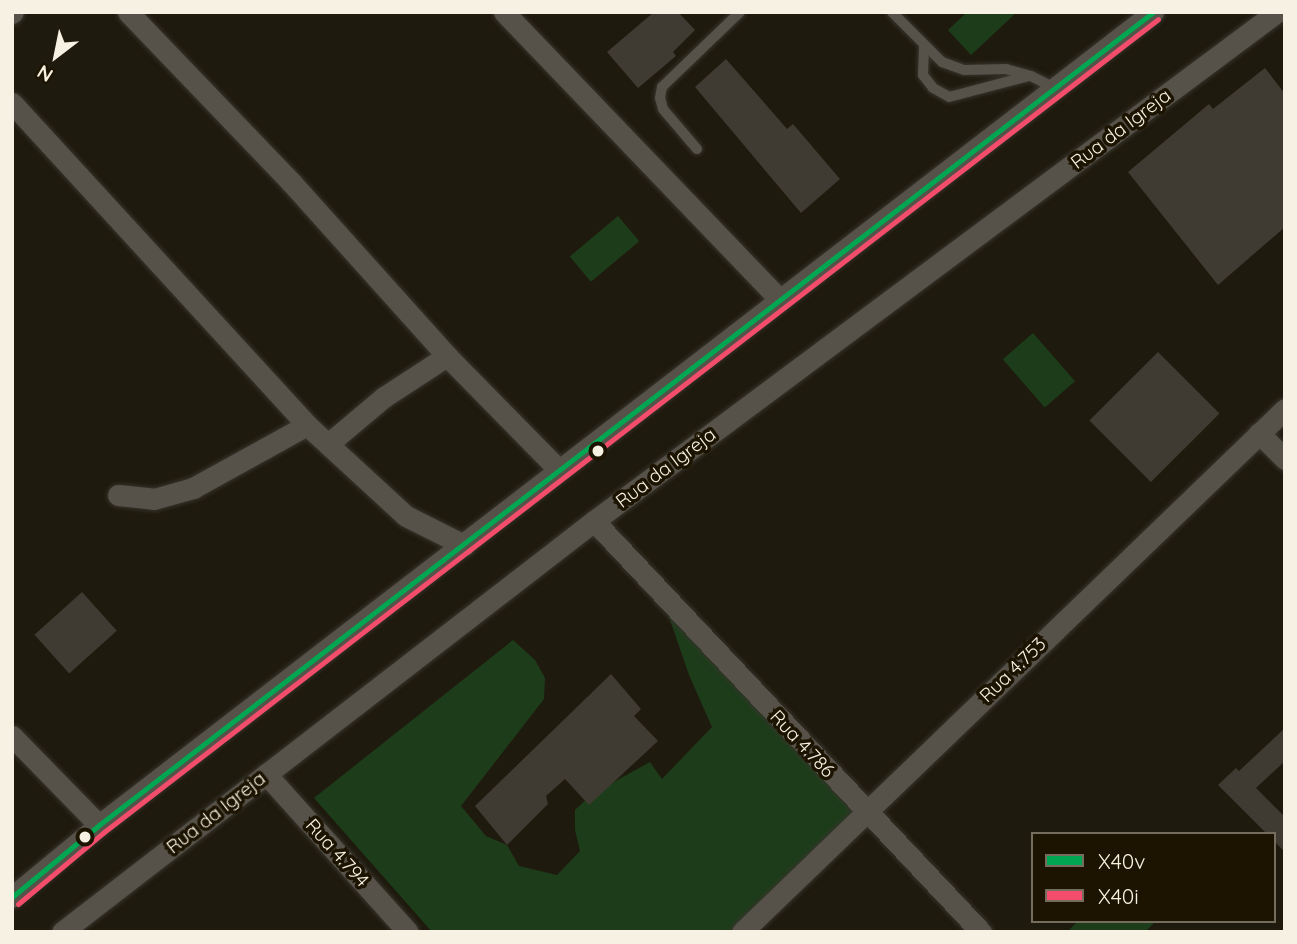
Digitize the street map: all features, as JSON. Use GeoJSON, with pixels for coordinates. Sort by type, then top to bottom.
{"type":"FeatureCollection","features":[{"type":"Feature","properties":{"kind":"street"},"geometry":{"type":"LineString","coordinates":[[128,12],[290,182],[447,356],[559,470]]}},
{"type":"Feature","properties":{"kind":"street"},"geometry":{"type":"LineString","coordinates":[[504,12],[779,299]]}},
{"type":"Feature","properties":{"kind":"street","name":"Rua da Igreja"},"geometry":{"type":"LineString","coordinates":[[62,932],[594,521],[1277,12]]}},
{"type":"Feature","properties":{"kind":"street"},"geometry":{"type":"LineString","coordinates":[[12,897],[99,825],[1055,88],[1142,15]]}},
{"type":"Feature","properties":{"kind":"street"},"geometry":{"type":"LineString","coordinates":[[12,103],[307,425],[406,516],[464,545]]}},
{"type":"Feature","properties":{"kind":"street"},"geometry":{"type":"LineString","coordinates":[[328,444],[384,397],[447,356]]}},
{"type":"Feature","properties":{"kind":"street","name":"Rua 4.753"},"geometry":{"type":"LineString","coordinates":[[742,932],[1285,409]]}},
{"type":"Feature","properties":{"kind":"street"},"geometry":{"type":"LineString","coordinates":[[118,495],[154,499],[175,495],[307,425]]}},
{"type":"Feature","properties":{"kind":"street"},"geometry":{"type":"LineString","coordinates":[[1259,433],[1285,459]]}},
{"type":"Feature","properties":{"kind":"street","name":"Rua 4.786"},"geometry":{"type":"LineString","coordinates":[[594,521],[866,813],[981,932]]}},
{"type":"Feature","properties":{"kind":"street"},"geometry":{"type":"LineString","coordinates":[[12,736],[99,825]]}},
{"type":"Feature","properties":{"kind":"street","name":"Rua 4.794"},"geometry":{"type":"LineString","coordinates":[[266,774],[408,932]]}},
{"type":"Feature","properties":{"kind":"lane"},"geometry":{"type":"LineString","coordinates":[[697,149],[663,109],[660,97],[662,88],[740,12]]}},
{"type":"Feature","properties":{"kind":"lane"},"geometry":{"type":"LineString","coordinates":[[892,12],[924,47],[942,62],[964,71],[1006,69],[1031,76],[1055,88]]}},
{"type":"Feature","properties":{"kind":"lane"},"geometry":{"type":"LineString","coordinates":[[924,47],[923,75],[933,88],[949,97],[1031,76]]}},
{"type":"Feature","properties":{"kind":"green space"},"geometry":{"type":"Polygon","coordinates":[[[967,12],[1017,12],[971,55],[948,30],[967,12]]]}},
{"type":"Feature","properties":{"kind":"green space"},"geometry":{"type":"Polygon","coordinates":[[[618,216],[639,241],[591,282],[570,256],[618,216]]]}},
{"type":"Feature","properties":{"kind":"green space"},"geometry":{"type":"Polygon","coordinates":[[[1033,333],[1075,381],[1045,408],[1003,359],[1033,333]]]}},
{"type":"Feature","properties":{"kind":"green space"},"geometry":{"type":"Polygon","coordinates":[[[668,614],[866,813],[737,932],[432,932],[314,798],[513,640],[535,660],[545,678],[544,699],[461,806],[486,836],[507,845],[519,866],[557,875],[580,851],[575,830],[575,810],[592,794],[650,762],[662,779],[712,727],[689,675],[668,614]]]}},
{"type":"Feature","properties":{"kind":"green space"},"geometry":{"type":"Polygon","coordinates":[[[1076,923],[1154,923],[1145,932],[1067,932],[1076,923]]]}},
{"type":"Feature","properties":{"kind":"building"},"geometry":{"type":"Polygon","coordinates":[[[654,12],[678,12],[695,30],[673,52],[676,56],[638,88],[607,52],[654,12]]]}},
{"type":"Feature","properties":{"kind":"building"},"geometry":{"type":"Polygon","coordinates":[[[726,59],[787,129],[793,124],[840,179],[801,213],[695,87],[726,59]]]}},
{"type":"Feature","properties":{"kind":"building"},"geometry":{"type":"Polygon","coordinates":[[[1265,68],[1285,94],[1285,227],[1218,285],[1128,172],[1209,104],[1213,109],[1265,68]]]}},
{"type":"Feature","properties":{"kind":"building"},"geometry":{"type":"Polygon","coordinates":[[[1158,352],[1220,414],[1151,482],[1089,421],[1158,352]]]}},
{"type":"Feature","properties":{"kind":"building"},"geometry":{"type":"Polygon","coordinates":[[[82,592],[117,631],[69,673],[34,635],[82,592]]]}},
{"type":"Feature","properties":{"kind":"building"},"geometry":{"type":"Polygon","coordinates":[[[611,674],[641,709],[634,716],[658,741],[589,805],[565,779],[546,796],[548,804],[507,845],[475,806],[611,674]]]}},
{"type":"Feature","properties":{"kind":"building"},"geometry":{"type":"Polygon","coordinates":[[[1285,728],[1285,761],[1256,788],[1285,817],[1285,852],[1276,843],[1276,832],[1265,832],[1218,785],[1236,768],[1239,771],[1285,728]]]}},
{"type":"Feature","properties":{"kind":"transit line","name":"X40v"},"geometry":{"type":"LineString","coordinates":[[12,897],[99,825],[1153,12]]}},
{"type":"Feature","properties":{"kind":"transit line","name":"X40i"},"geometry":{"type":"LineString","coordinates":[[18,904],[104,832],[1158,19]]}}]}
